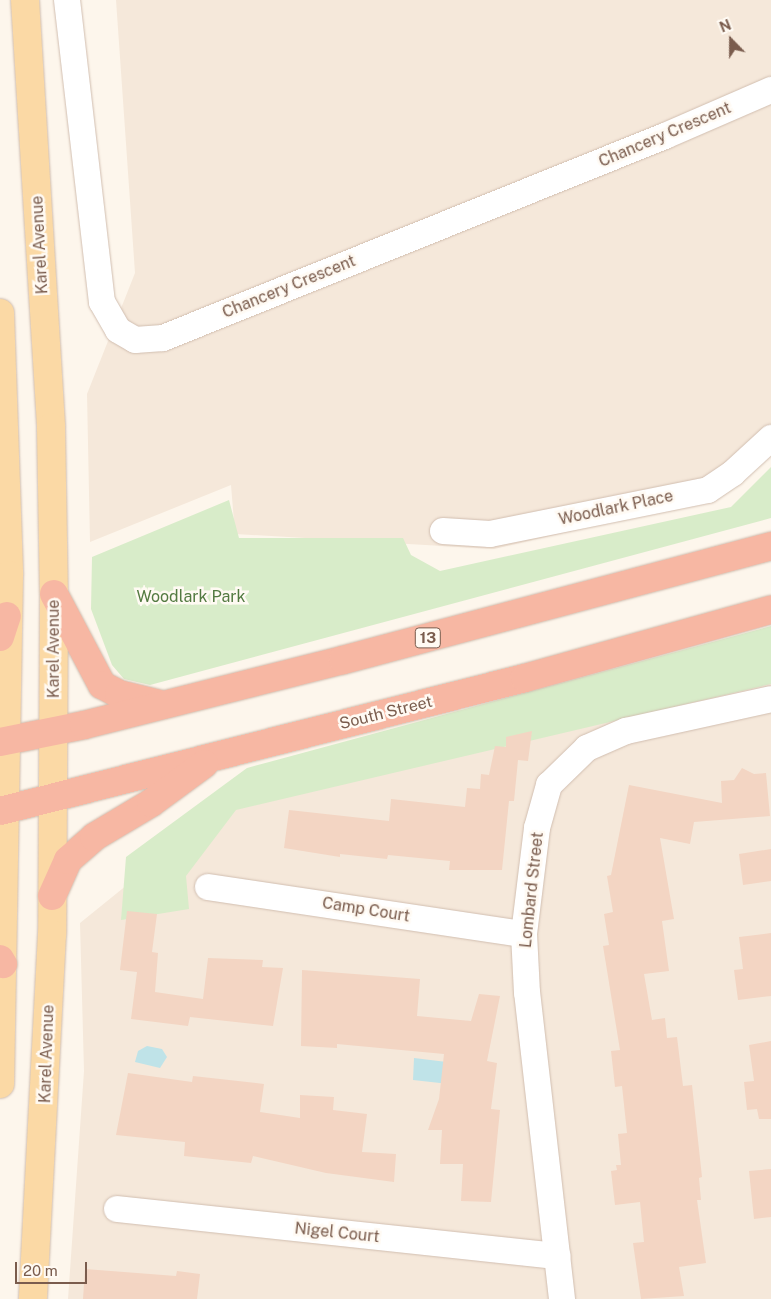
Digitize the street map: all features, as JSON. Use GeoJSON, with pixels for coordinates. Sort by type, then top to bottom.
{"type":"FeatureCollection","features":[{"type":"Feature","properties":{"kind":"highway","name":"13"},"geometry":{"type":"LineString","coordinates":[[3,741],[55,732],[164,705],[771,546]]}},
{"type":"Feature","properties":{"kind":"highway"},"geometry":{"type":"LineString","coordinates":[[54,594],[102,685],[119,694],[164,705]]}},
{"type":"Feature","properties":{"kind":"highway","name":"South Street"},"geometry":{"type":"LineString","coordinates":[[2,810],[525,678],[771,610]]}},
{"type":"Feature","properties":{"kind":"highway"},"geometry":{"type":"LineString","coordinates":[[52,896],[68,860],[94,837],[150,803],[215,756]]}},
{"type":"Feature","properties":{"kind":"main road","name":"Karel Avenue"},"geometry":{"type":"LineString","coordinates":[[25,0],[51,427],[55,732],[52,896],[44,1120],[33,1299]]}},
{"type":"Feature","properties":{"kind":"main road"},"geometry":{"type":"LineString","coordinates":[[0,313],[4,626],[0,1084]]}},
{"type":"Feature","properties":{"kind":"street","name":"Chancery Crescent"},"geometry":{"type":"LineString","coordinates":[[67,0],[102,302],[118,330],[135,340],[163,338],[665,136],[771,91]]}},
{"type":"Feature","properties":{"kind":"street","name":"Woodlark Place"},"geometry":{"type":"LineString","coordinates":[[443,531],[490,534],[708,490],[733,474],[771,438]]}},
{"type":"Feature","properties":{"kind":"street","name":"Lombard Street"},"geometry":{"type":"LineString","coordinates":[[562,1299],[524,934],[537,828],[550,785],[587,748],[626,732],[771,699]]}},
{"type":"Feature","properties":{"kind":"street","name":"Camp Court"},"geometry":{"type":"LineString","coordinates":[[208,887],[524,934]]}},
{"type":"Feature","properties":{"kind":"street","name":"Nigel Court"},"geometry":{"type":"LineString","coordinates":[[117,1209],[557,1256]]}},
{"type":"Feature","properties":{"kind":"shaded area"},"geometry":{"type":"Polygon","coordinates":[[[116,0],[771,0],[771,449],[720,497],[494,549],[235,534],[231,485],[90,542],[87,394],[135,273],[116,0]]]}},
{"type":"Feature","properties":{"kind":"shaded area"},"geometry":{"type":"Polygon","coordinates":[[[771,669],[771,1299],[68,1299],[84,1071],[80,923],[232,800],[771,669]]]}},
{"type":"Feature","properties":{"kind":"green space","name":"Woodlark Park"},"geometry":{"type":"Polygon","coordinates":[[[771,467],[771,518],[150,685],[124,679],[112,665],[91,609],[92,557],[229,500],[239,538],[403,538],[411,555],[440,571],[731,507],[771,467]]]}},
{"type":"Feature","properties":{"kind":"green space"},"geometry":{"type":"Polygon","coordinates":[[[771,626],[771,684],[236,810],[186,876],[189,909],[121,920],[126,857],[247,768],[771,626]]]}},
{"type":"Feature","properties":{"kind":"water"},"geometry":{"type":"Polygon","coordinates":[[[147,1046],[162,1049],[167,1057],[160,1068],[135,1062],[138,1051],[147,1046]]]}},
{"type":"Feature","properties":{"kind":"water"},"geometry":{"type":"Polygon","coordinates":[[[414,1058],[455,1063],[449,1084],[413,1080],[414,1058]]]}},
{"type":"Feature","properties":{"kind":"building"},"geometry":{"type":"Polygon","coordinates":[[[532,731],[528,761],[518,760],[514,801],[509,801],[502,870],[449,870],[450,861],[388,855],[387,859],[340,854],[340,857],[284,848],[289,810],[389,821],[391,799],[465,807],[467,788],[480,789],[481,774],[489,775],[495,746],[506,747],[506,737],[532,731]]]}},
{"type":"Feature","properties":{"kind":"building"},"geometry":{"type":"Polygon","coordinates":[[[742,768],[754,774],[766,773],[770,816],[694,822],[690,844],[660,838],[674,919],[662,921],[669,971],[644,974],[652,1020],[665,1018],[667,1038],[677,1037],[683,1086],[692,1085],[702,1177],[699,1178],[701,1200],[697,1200],[706,1263],[679,1267],[684,1296],[641,1299],[633,1243],[644,1242],[640,1202],[615,1205],[611,1171],[617,1170],[616,1165],[621,1165],[618,1134],[627,1133],[622,1086],[615,1087],[611,1051],[620,1050],[603,946],[609,945],[604,914],[613,912],[607,876],[611,875],[629,785],[722,803],[721,781],[734,780],[742,768]]]}},
{"type":"Feature","properties":{"kind":"building"},"geometry":{"type":"Polygon","coordinates":[[[771,849],[771,881],[743,885],[739,854],[771,849]]]}},
{"type":"Feature","properties":{"kind":"building"},"geometry":{"type":"Polygon","coordinates":[[[127,911],[157,914],[152,952],[158,953],[155,992],[203,999],[208,958],[263,960],[262,967],[283,968],[273,1026],[190,1017],[188,1026],[131,1019],[137,972],[120,970],[127,911]]]}},
{"type":"Feature","properties":{"kind":"building"},"geometry":{"type":"Polygon","coordinates":[[[771,933],[771,996],[738,1000],[734,970],[743,969],[739,937],[771,933]]]}},
{"type":"Feature","properties":{"kind":"building"},"geometry":{"type":"Polygon","coordinates":[[[302,970],[420,979],[417,1016],[471,1021],[479,994],[500,996],[487,1061],[497,1063],[491,1109],[500,1110],[491,1202],[461,1201],[463,1164],[440,1164],[442,1130],[428,1130],[439,1099],[444,1054],[337,1044],[337,1048],[301,1046],[302,970]]]}},
{"type":"Feature","properties":{"kind":"building"},"geometry":{"type":"Polygon","coordinates":[[[771,1041],[771,1119],[759,1119],[757,1109],[747,1110],[744,1082],[754,1081],[749,1045],[771,1041]]]}},
{"type":"Feature","properties":{"kind":"building"},"geometry":{"type":"Polygon","coordinates":[[[128,1073],[192,1082],[193,1076],[264,1084],[260,1112],[300,1118],[300,1095],[334,1097],[333,1110],[367,1114],[362,1152],[396,1154],[394,1182],[326,1173],[253,1156],[251,1163],[184,1156],[185,1142],[116,1135],[128,1073]]]}},
{"type":"Feature","properties":{"kind":"building"},"geometry":{"type":"Polygon","coordinates":[[[771,1169],[771,1217],[754,1219],[749,1171],[771,1169]]]}},
{"type":"Feature","properties":{"kind":"building"},"geometry":{"type":"Polygon","coordinates":[[[85,1269],[176,1276],[177,1271],[200,1274],[197,1299],[83,1299],[85,1269]]]}}]}
